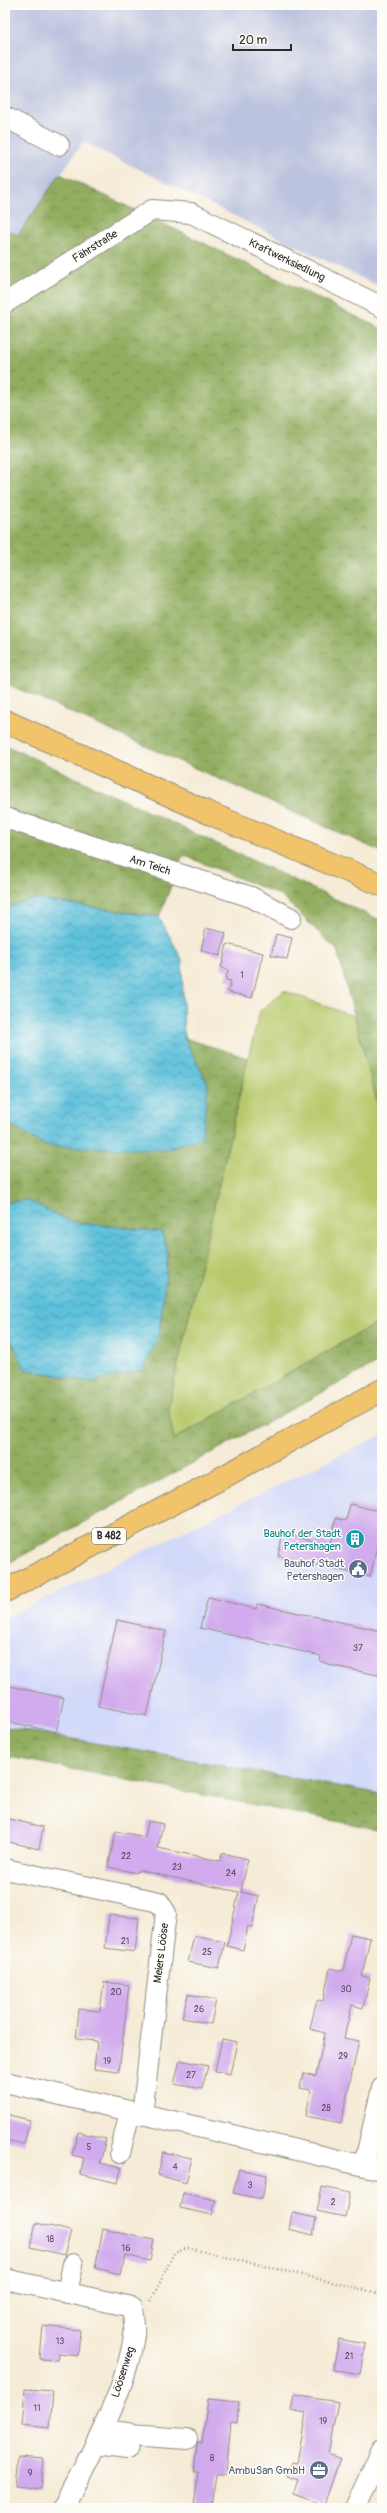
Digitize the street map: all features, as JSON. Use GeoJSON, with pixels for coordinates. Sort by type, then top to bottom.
{"type":"FeatureCollection","features":[{"type":"Feature","properties":{"kind":"main road"},"geometry":{"type":"LineString","coordinates":[[5,721],[204,811],[382,885]]}},
{"type":"Feature","properties":{"kind":"main road","name":"B 482"},"geometry":{"type":"LineString","coordinates":[[5,1591],[214,1482],[382,1390]]}},
{"type":"Feature","properties":{"kind":"street"},"geometry":{"type":"LineString","coordinates":[[5,117],[59,145]]}},
{"type":"Feature","properties":{"kind":"street","name":"Fährstraße"},"geometry":{"type":"LineString","coordinates":[[5,303],[152,210],[191,213]]}},
{"type":"Feature","properties":{"kind":"street","name":"Kraftwerksiedlung"},"geometry":{"type":"LineString","coordinates":[[191,213],[382,307]]}},
{"type":"Feature","properties":{"kind":"street","name":"Am Teich"},"geometry":{"type":"LineString","coordinates":[[5,818],[251,897],[291,918]]}},
{"type":"Feature","properties":{"kind":"street","name":"Meiers Lööse"},"geometry":{"type":"LineString","coordinates":[[5,1869],[159,1902],[166,1913],[136,2114],[120,2153]]}},
{"type":"Feature","properties":{"kind":"street"},"geometry":{"type":"LineString","coordinates":[[5,2082],[136,2114],[373,2167],[382,2088]]}},
{"type":"Feature","properties":{"kind":"street"},"geometry":{"type":"LineString","coordinates":[[67,2293],[74,2264]]}},
{"type":"Feature","properties":{"kind":"street"},"geometry":{"type":"LineString","coordinates":[[5,2279],[132,2307]]}},
{"type":"Feature","properties":{"kind":"street","name":"Löösenweg"},"geometry":{"type":"LineString","coordinates":[[63,2508],[98,2437],[129,2359],[134,2333],[132,2307]]}},
{"type":"Feature","properties":{"kind":"street"},"geometry":{"type":"LineString","coordinates":[[98,2437],[127,2449],[129,2435],[187,2439]]}},
{"type":"Feature","properties":{"kind":"street"},"geometry":{"type":"LineString","coordinates":[[355,2508],[382,2449]]}},
{"type":"Feature","properties":{"kind":"path"},"geometry":{"type":"LineString","coordinates":[[132,2307],[150,2302],[174,2253],[188,2248],[382,2294]]}},
{"type":"Feature","properties":{"kind":"shaded area"},"geometry":{"type":"Polygon","coordinates":[[[5,5],[382,5],[382,288],[83,142],[18,235],[5,229],[5,5]]]}},
{"type":"Feature","properties":{"kind":"shaded area"},"geometry":{"type":"Polygon","coordinates":[[[382,1435],[382,1794],[5,1727],[5,1618],[382,1435]]]}},
{"type":"Feature","properties":{"kind":"green space"},"geometry":{"type":"Polygon","coordinates":[[[60,174],[382,329],[382,852],[5,683],[5,229],[18,235],[60,174]]]}},
{"type":"Feature","properties":{"kind":"green space"},"geometry":{"type":"Polygon","coordinates":[[[5,745],[382,921],[382,1121],[337,950],[280,895],[183,855],[159,917],[35,899],[5,908],[5,745]]]}},
{"type":"Feature","properties":{"kind":"green space"},"geometry":{"type":"Polygon","coordinates":[[[284,991],[356,1017],[382,1121],[382,1320],[174,1439],[168,1408],[248,1058],[260,1011],[284,991]]]}},
{"type":"Feature","properties":{"kind":"green space"},"geometry":{"type":"Polygon","coordinates":[[[184,1038],[248,1058],[168,1408],[174,1439],[382,1320],[382,1360],[5,1565],[5,1327],[25,1369],[159,1335],[168,1255],[162,1232],[72,1222],[27,1200],[5,1203],[5,1122],[46,1146],[208,1084],[184,1038]]]}},
{"type":"Feature","properties":{"kind":"green space"},"geometry":{"type":"Polygon","coordinates":[[[5,1727],[382,1794],[382,1830],[5,1756],[5,1727]]]}},
{"type":"Feature","properties":{"kind":"water"},"geometry":{"type":"Polygon","coordinates":[[[35,899],[159,917],[182,959],[184,1038],[208,1084],[202,1137],[166,1150],[46,1146],[5,1122],[5,908],[35,899]]]}},
{"type":"Feature","properties":{"kind":"water"},"geometry":{"type":"Polygon","coordinates":[[[27,1200],[72,1222],[162,1232],[168,1255],[159,1335],[143,1370],[91,1382],[25,1369],[5,1327],[5,1203],[27,1200]]]}},
{"type":"Feature","properties":{"kind":"building"},"geometry":{"type":"Polygon","coordinates":[[[206,928],[226,933],[220,956],[201,950],[206,928]]]}},
{"type":"Feature","properties":{"kind":"building"},"geometry":{"type":"Polygon","coordinates":[[[276,934],[292,938],[287,959],[271,955],[276,934]]]}},
{"type":"Feature","properties":{"kind":"building"},"geometry":{"type":"Polygon","coordinates":[[[227,944],[263,953],[252,998],[228,992],[231,981],[226,980],[228,970],[221,968],[227,944]]]}},
{"type":"Feature","properties":{"kind":"building","name":"Bauhof der Stadt Petershagen"},"geometry":{"type":"Polygon","coordinates":[[[350,1504],[382,1512],[382,1526],[370,1577],[278,1556],[283,1533],[330,1544],[336,1518],[346,1521],[350,1504]]]}},
{"type":"Feature","properties":{"kind":"building"},"geometry":{"type":"Polygon","coordinates":[[[208,1597],[256,1609],[257,1604],[382,1631],[382,1676],[330,1665],[320,1661],[321,1656],[200,1628],[208,1597]]]}},
{"type":"Feature","properties":{"kind":"building"},"geometry":{"type":"Polygon","coordinates":[[[117,1620],[166,1631],[147,1716],[98,1706],[117,1620]]]}},
{"type":"Feature","properties":{"kind":"building"},"geometry":{"type":"Polygon","coordinates":[[[5,1685],[64,1698],[56,1732],[5,1721],[5,1685]]]}},
{"type":"Feature","properties":{"kind":"building"},"geometry":{"type":"Polygon","coordinates":[[[5,1818],[43,1827],[39,1849],[5,1841],[5,1818]]]}},
{"type":"Feature","properties":{"kind":"building"},"geometry":{"type":"Polygon","coordinates":[[[148,1821],[163,1824],[158,1848],[220,1861],[222,1853],[248,1859],[241,1892],[259,1896],[252,1927],[248,1926],[243,1950],[227,1946],[239,1892],[138,1870],[137,1873],[108,1867],[116,1831],[145,1837],[148,1821]]]}},
{"type":"Feature","properties":{"kind":"building"},"geometry":{"type":"Polygon","coordinates":[[[109,1915],[139,1918],[135,1952],[105,1948],[109,1915]]]}},
{"type":"Feature","properties":{"kind":"building"},"geometry":{"type":"Polygon","coordinates":[[[351,1934],[370,1938],[362,1976],[370,1978],[363,2008],[352,2005],[344,2038],[359,2041],[341,2123],[306,2116],[311,2090],[300,2088],[303,2073],[316,2076],[325,2033],[310,2029],[316,2003],[318,2000],[323,2001],[330,1968],[343,1971],[351,1934]]]}},
{"type":"Feature","properties":{"kind":"building"},"geometry":{"type":"Polygon","coordinates":[[[194,1936],[225,1942],[219,1968],[188,1962],[194,1936]]]}},
{"type":"Feature","properties":{"kind":"building"},"geometry":{"type":"Polygon","coordinates":[[[104,1982],[129,1985],[119,2072],[94,2069],[97,2041],[76,2039],[79,2009],[100,2011],[104,1982]]]}},
{"type":"Feature","properties":{"kind":"building"},"geometry":{"type":"Polygon","coordinates":[[[188,1994],[216,2000],[211,2024],[182,2018],[188,1994]]]}},
{"type":"Feature","properties":{"kind":"building"},"geometry":{"type":"Polygon","coordinates":[[[222,2039],[237,2042],[230,2074],[215,2071],[222,2039]]]}},
{"type":"Feature","properties":{"kind":"building"},"geometry":{"type":"Polygon","coordinates":[[[180,2060],[208,2066],[202,2089],[174,2084],[180,2060]]]}},
{"type":"Feature","properties":{"kind":"building"},"geometry":{"type":"Polygon","coordinates":[[[5,2114],[30,2120],[24,2144],[5,2140],[5,2114]]]}},
{"type":"Feature","properties":{"kind":"building"},"geometry":{"type":"Polygon","coordinates":[[[78,2132],[106,2139],[100,2163],[121,2168],[118,2183],[80,2174],[84,2158],[72,2155],[78,2132]]]}},
{"type":"Feature","properties":{"kind":"building"},"geometry":{"type":"Polygon","coordinates":[[[163,2152],[192,2158],[186,2183],[158,2175],[163,2152]]]}},
{"type":"Feature","properties":{"kind":"building"},"geometry":{"type":"Polygon","coordinates":[[[239,2169],[267,2175],[262,2199],[233,2193],[239,2169]]]}},
{"type":"Feature","properties":{"kind":"building"},"geometry":{"type":"Polygon","coordinates":[[[322,2187],[350,2193],[345,2217],[317,2211],[322,2187]]]}},
{"type":"Feature","properties":{"kind":"building"},"geometry":{"type":"Polygon","coordinates":[[[183,2193],[216,2200],[212,2215],[180,2208],[183,2193]]]}},
{"type":"Feature","properties":{"kind":"building"},"geometry":{"type":"Polygon","coordinates":[[[292,2213],[316,2218],[313,2235],[289,2229],[292,2213]]]}},
{"type":"Feature","properties":{"kind":"building"},"geometry":{"type":"Polygon","coordinates":[[[36,2223],[71,2231],[64,2255],[30,2247],[36,2223]]]}},
{"type":"Feature","properties":{"kind":"building"},"geometry":{"type":"Polygon","coordinates":[[[103,2229],[154,2240],[150,2261],[125,2255],[121,2274],[95,2268],[103,2229]]]}},
{"type":"Feature","properties":{"kind":"building"},"geometry":{"type":"Polygon","coordinates":[[[43,2326],[80,2330],[78,2355],[58,2353],[57,2360],[40,2359],[43,2326]]]}},
{"type":"Feature","properties":{"kind":"building"},"geometry":{"type":"Polygon","coordinates":[[[339,2339],[365,2344],[360,2374],[333,2369],[339,2339]]]}},
{"type":"Feature","properties":{"kind":"building"},"geometry":{"type":"Polygon","coordinates":[[[25,2389],[53,2391],[50,2428],[22,2425],[25,2389]]]}},
{"type":"Feature","properties":{"kind":"building"},"geometry":{"type":"Polygon","coordinates":[[[294,2395],[338,2402],[328,2454],[340,2458],[324,2505],[293,2494],[298,2480],[287,2476],[292,2462],[297,2463],[306,2413],[291,2410],[294,2395]]]}},
{"type":"Feature","properties":{"kind":"building"},"geometry":{"type":"Polygon","coordinates":[[[208,2399],[239,2402],[237,2423],[231,2422],[226,2474],[216,2474],[212,2508],[194,2508],[198,2472],[194,2472],[197,2445],[198,2442],[202,2442],[208,2399]]]}},
{"type":"Feature","properties":{"kind":"building"},"geometry":{"type":"Polygon","coordinates":[[[19,2457],[44,2459],[41,2489],[16,2486],[19,2457]]]}},
{"type":"Feature","properties":{"kind":"place","name":"Bauhof der Stadt Petershagen"},"geometry":{"type":"Point","coordinates":[355,1539]}},
{"type":"Feature","properties":{"kind":"place","name":"Bauhof Stadt Petershagen"},"geometry":{"type":"Point","coordinates":[358,1569]}},
{"type":"Feature","properties":{"kind":"place","name":"AmbuSan GmbH"},"geometry":{"type":"Point","coordinates":[319,2470]}}]}
